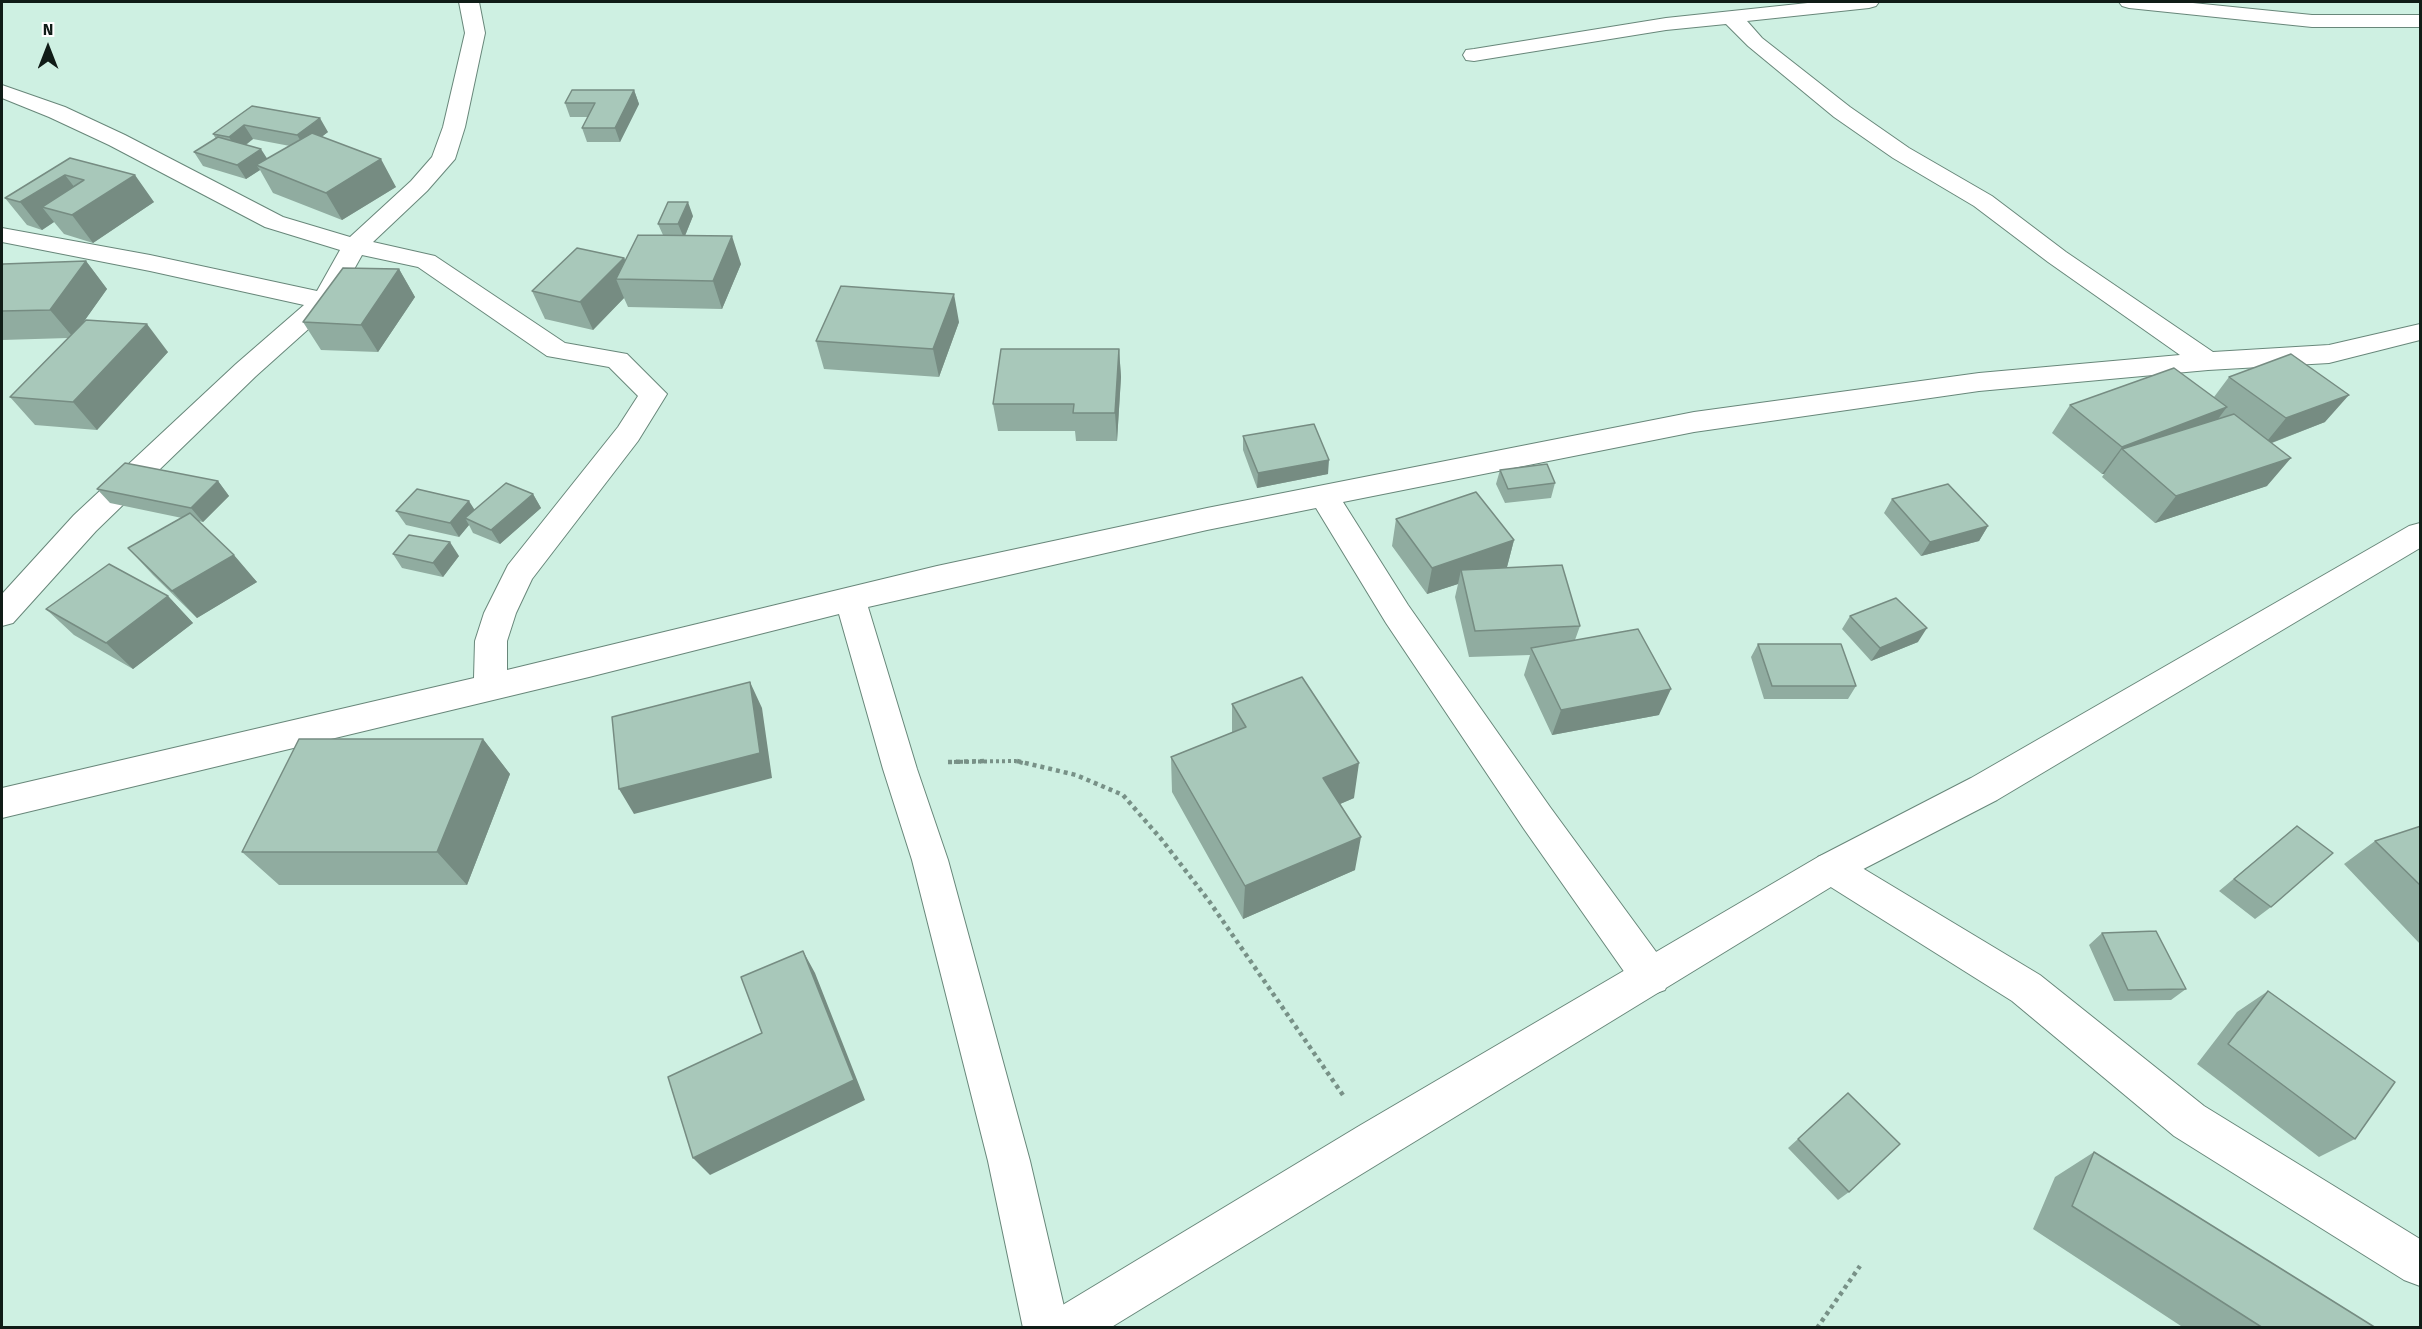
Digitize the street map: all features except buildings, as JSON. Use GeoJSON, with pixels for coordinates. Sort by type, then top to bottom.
{"type":"FeatureCollection","features":[{"type":"Feature","properties":{"kind":"street"},"geometry":{"type":"LineString","coordinates":[[2,614],[85,523],[246,370],[324,301],[355,246],[419,186],[443,159],[454,127],[476,33],[469,2]]}},
{"type":"Feature","properties":{"kind":"street"},"geometry":{"type":"LineString","coordinates":[[1474,55],[1666,24],[1869,2]]}},
{"type":"Feature","properties":{"kind":"street"},"geometry":{"type":"LineString","coordinates":[[2128,2],[2312,21],[2420,21]]}},
{"type":"Feature","properties":{"kind":"street"},"geometry":{"type":"LineString","coordinates":[[2343,2],[2420,21]]}},
{"type":"Feature","properties":{"kind":"street"},"geometry":{"type":"LineString","coordinates":[[1731,17],[1755,42],[1842,112],[1901,153],[1983,201],[2058,257],[2208,361]]}},
{"type":"Feature","properties":{"kind":"street"},"geometry":{"type":"LineString","coordinates":[[2,91],[57,112],[117,140],[274,222],[355,246],[426,261],[557,350],[617,360],[653,394],[628,434],[519,573],[500,613],[491,641],[490,686]]}},
{"type":"Feature","properties":{"kind":"street"},"geometry":{"type":"LineString","coordinates":[[2,235],[150,263],[324,301]]}},
{"type":"Feature","properties":{"kind":"street"},"geometry":{"type":"LineString","coordinates":[[2,803],[937,578],[1324,496],[1694,422],[1979,382],[2208,361],[2329,354],[2421,332]]}},
{"type":"Feature","properties":{"kind":"street"},"geometry":{"type":"LineString","coordinates":[[1324,496],[1397,614],[1650,977]]}},
{"type":"Feature","properties":{"kind":"street"},"geometry":{"type":"LineString","coordinates":[[1067,1328],[1374,1141],[1831,868],[1994,783],[2421,534]]}},
{"type":"Feature","properties":{"kind":"street"},"geometry":{"type":"LineString","coordinates":[[850,599],[900,769],[930,860],[1006,1150],[1046,1328]]}},
{"type":"Feature","properties":{"kind":"street"},"geometry":{"type":"LineString","coordinates":[[1831,868],[2026,988],[2189,1121],[2421,1264]]}},
{"type":"Feature","properties":{"kind":"path"},"geometry":{"type":"LineString","coordinates":[[900,769],[955,761],[1014,761],[1076,775],[1123,795],[1162,840],[1215,909],[1374,1141]]}},
{"type":"Feature","properties":{"kind":"path"},"geometry":{"type":"LineString","coordinates":[[1817,1328],[1860,1266]]}}]}
